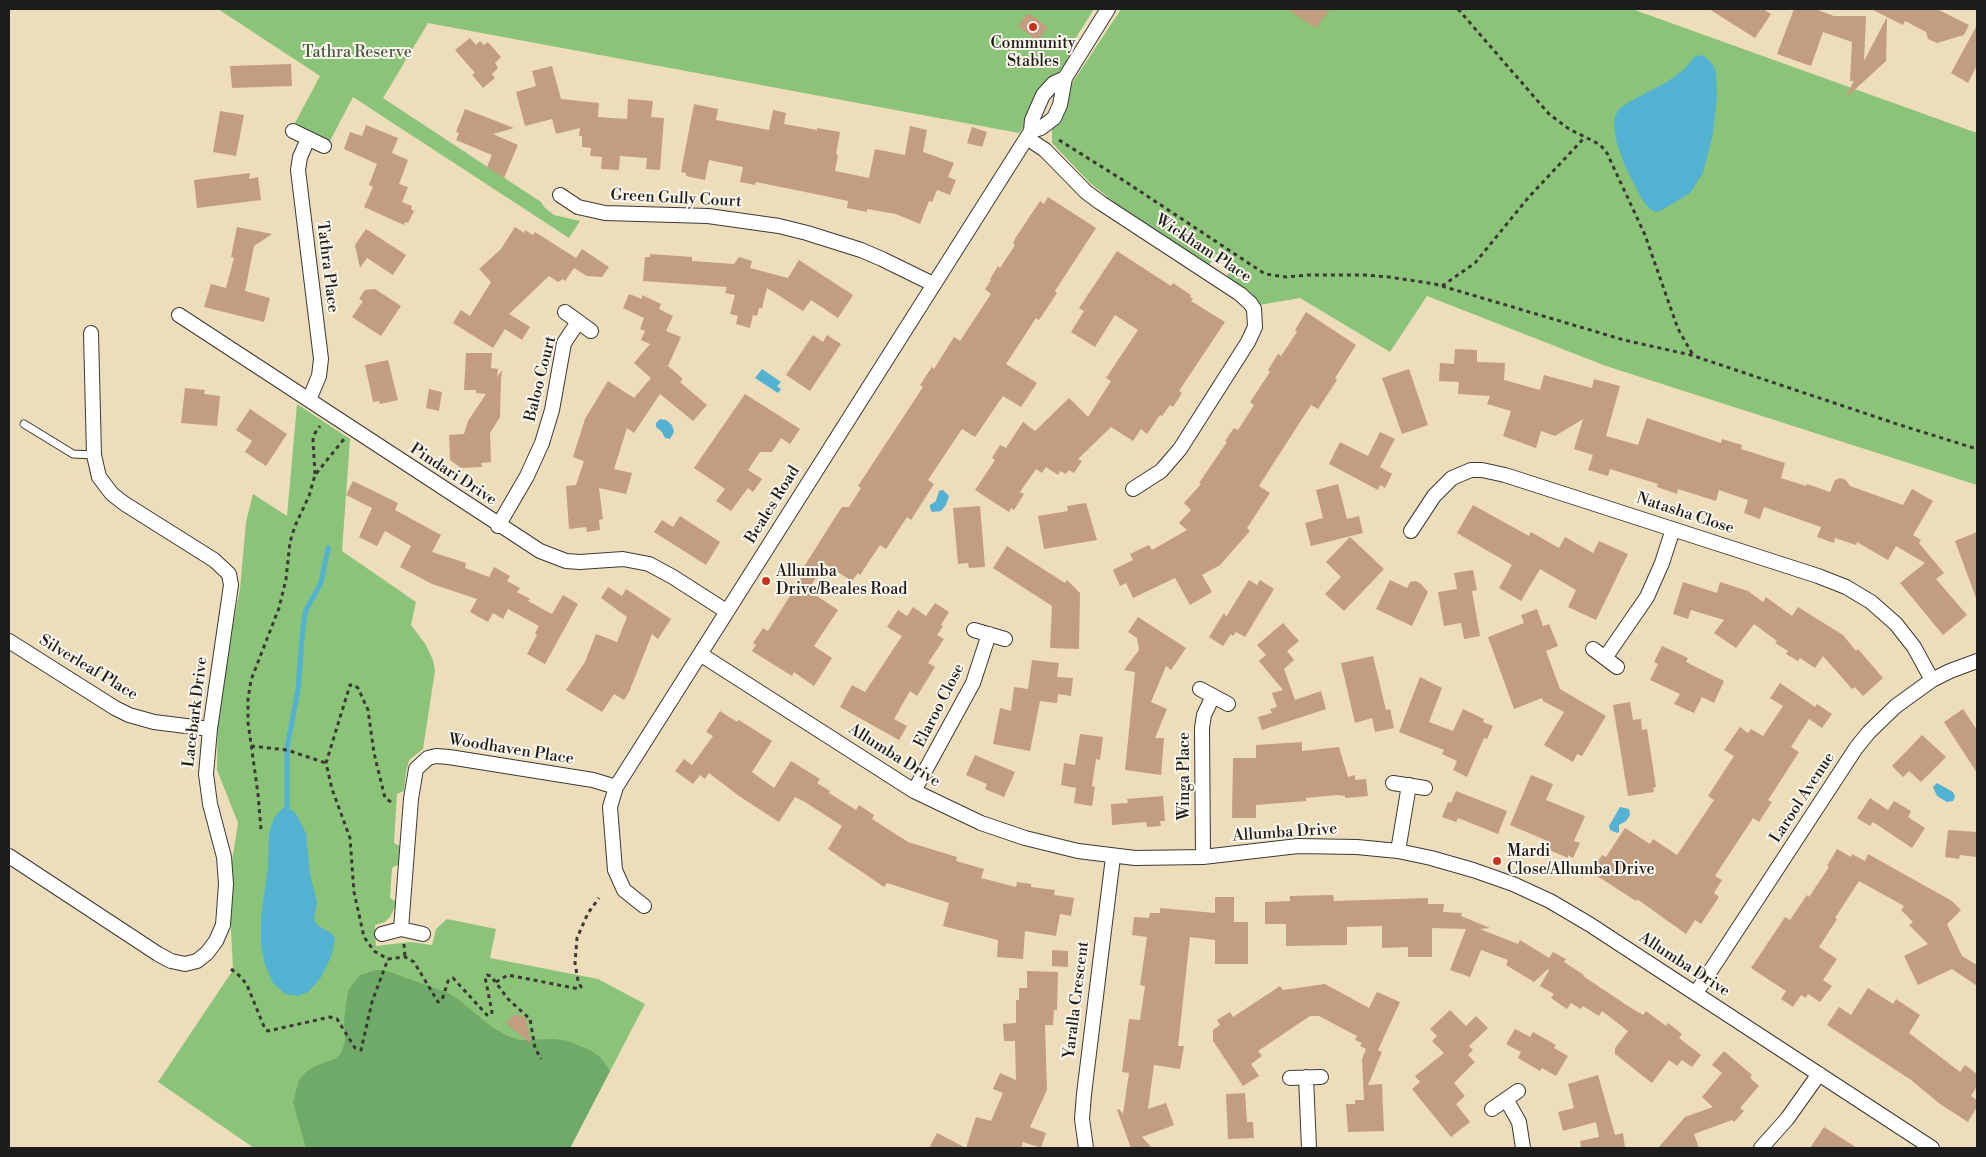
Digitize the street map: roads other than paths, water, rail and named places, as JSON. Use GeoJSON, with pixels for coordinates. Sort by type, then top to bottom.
{"type":"FeatureCollection","features":[{"type":"Feature","properties":{"kind":"street","name":"Beales Road"},"geometry":{"type":"LineString","coordinates":[[1029,135],[1045,126],[1057,113],[1065,78],[1108,9]]}},
{"type":"Feature","properties":{"kind":"street","name":"Beales Road"},"geometry":{"type":"LineString","coordinates":[[644,906],[624,890],[615,870],[610,807],[616,787],[1029,135],[1032,120],[1043,95],[1054,83],[1065,78]]}},
{"type":"Feature","properties":{"kind":"street"},"geometry":{"type":"LineString","coordinates":[[293,131],[324,146]]}},
{"type":"Feature","properties":{"kind":"street","name":"Wickham Place"},"geometry":{"type":"LineString","coordinates":[[1029,135],[1081,187],[1101,203],[1240,294],[1250,303],[1254,310],[1255,327],[1248,342],[1176,456],[1161,471],[1133,489]]}},
{"type":"Feature","properties":{"kind":"street","name":"Tathra Place"},"geometry":{"type":"LineString","coordinates":[[308,139],[300,158],[298,170],[321,359],[319,376],[309,400]]}},
{"type":"Feature","properties":{"kind":"street","name":"Green Gully Court"},"geometry":{"type":"LineString","coordinates":[[560,196],[578,206],[605,213],[708,216],[788,228],[861,250],[933,284]]}},
{"type":"Feature","properties":{"kind":"street"},"geometry":{"type":"LineString","coordinates":[[565,312],[591,331]]}},
{"type":"Feature","properties":{"kind":"street","name":"Pindari Drive"},"geometry":{"type":"LineString","coordinates":[[179,315],[540,552],[566,561],[623,559],[648,564],[673,577],[726,611]]}},
{"type":"Feature","properties":{"kind":"street","name":"Baloo Court"},"geometry":{"type":"LineString","coordinates":[[498,526],[527,476],[542,443],[552,410],[564,344],[578,322]]}},
{"type":"Feature","properties":{"kind":"street","name":"Lacebark Drive"},"geometry":{"type":"LineString","coordinates":[[11,861],[171,961],[185,964],[197,961],[216,942],[223,925],[226,906],[224,858],[207,791],[206,757],[231,585],[228,574],[214,560],[112,494],[99,477],[94,455],[90,333]]}},
{"type":"Feature","properties":{"kind":"street","name":"Natasha Close"},"geometry":{"type":"LineString","coordinates":[[1411,531],[1434,496],[1452,478],[1462,473],[1482,470],[1505,475],[1818,576],[1859,594],[1884,612],[1906,635],[1932,680]]}},
{"type":"Feature","properties":{"kind":"street"},"geometry":{"type":"LineString","coordinates":[[1605,658],[1647,597],[1674,529]]}},
{"type":"Feature","properties":{"kind":"street"},"geometry":{"type":"LineString","coordinates":[[974,630],[1005,639]]}},
{"type":"Feature","properties":{"kind":"street","name":"Elaroo Close"},"geometry":{"type":"LineString","coordinates":[[914,790],[965,698],[982,661],[990,634]]}},
{"type":"Feature","properties":{"kind":"street","name":"Silverleaf Place"},"geometry":{"type":"LineString","coordinates":[[9,641],[129,715],[154,722],[210,729]]}},
{"type":"Feature","properties":{"kind":"street"},"geometry":{"type":"LineString","coordinates":[[1593,649],[1618,667]]}},
{"type":"Feature","properties":{"kind":"street","name":"Allumba Drive"},"geometry":{"type":"LineString","coordinates":[[700,654],[914,790],[960,814],[1002,831],[1050,845],[1113,856],[1158,858],[1203,857],[1298,846],[1357,847],[1398,852],[1494,876],[1530,892],[1589,924],[1932,1148]]}},
{"type":"Feature","properties":{"kind":"street","name":"Larool Avenue"},"geometry":{"type":"LineString","coordinates":[[1696,993],[1856,748],[1879,720],[1932,680],[1950,671],[1977,662]]}},
{"type":"Feature","properties":{"kind":"street"},"geometry":{"type":"LineString","coordinates":[[1200,689],[1228,704]]}},
{"type":"Feature","properties":{"kind":"street","name":"Winga Place"},"geometry":{"type":"LineString","coordinates":[[1203,857],[1203,720],[1213,696]]}},
{"type":"Feature","properties":{"kind":"street","name":"Woodhaven Place"},"geometry":{"type":"LineString","coordinates":[[401,929],[411,799],[416,769],[428,758],[436,756],[449,757],[593,780],[616,787]]}},
{"type":"Feature","properties":{"kind":"street"},"geometry":{"type":"LineString","coordinates":[[1393,783],[1425,788]]}},
{"type":"Feature","properties":{"kind":"street"},"geometry":{"type":"LineString","coordinates":[[1398,852],[1409,785]]}},
{"type":"Feature","properties":{"kind":"street","name":"Yaralla Crescent"},"geometry":{"type":"LineString","coordinates":[[1086,1148],[1082,1119],[1084,1094],[1113,856]]}},
{"type":"Feature","properties":{"kind":"street"},"geometry":{"type":"LineString","coordinates":[[382,934],[401,929],[423,934]]}},
{"type":"Feature","properties":{"kind":"street"},"geometry":{"type":"LineString","coordinates":[[1761,1148],[1787,1120],[1819,1074]]}},
{"type":"Feature","properties":{"kind":"street"},"geometry":{"type":"LineString","coordinates":[[1306,1077],[1309,1148]]}},
{"type":"Feature","properties":{"kind":"street"},"geometry":{"type":"LineString","coordinates":[[1290,1078],[1321,1077]]}},
{"type":"Feature","properties":{"kind":"street"},"geometry":{"type":"LineString","coordinates":[[1492,1109],[1512,1095],[1523,1148]]}},
{"type":"Feature","properties":{"kind":"lane"},"geometry":{"type":"LineString","coordinates":[[24,424],[73,454],[94,455]]}},
{"type":"Feature","properties":{"kind":"water"},"geometry":{"type":"Polygon","coordinates":[[[1699,55],[1711,62],[1716,71],[1717,97],[1713,134],[1703,173],[1690,193],[1656,212],[1651,210],[1643,201],[1625,166],[1617,144],[1614,125],[1615,117],[1619,109],[1627,103],[1667,82],[1685,69],[1694,57],[1699,55]]]}},
{"type":"Feature","properties":{"kind":"water"},"geometry":{"type":"Polygon","coordinates":[[[762,369],[781,382],[777,386],[781,389],[778,393],[755,378],[762,369]]]}},
{"type":"Feature","properties":{"kind":"water"},"geometry":{"type":"Polygon","coordinates":[[[660,419],[666,420],[672,425],[674,432],[670,439],[665,438],[656,427],[656,423],[660,419]]]}},
{"type":"Feature","properties":{"kind":"water"},"geometry":{"type":"Polygon","coordinates":[[[943,490],[949,496],[946,505],[941,511],[932,512],[930,505],[936,501],[939,491],[943,490]]]}},
{"type":"Feature","properties":{"kind":"water"},"geometry":{"type":"Polygon","coordinates":[[[1937,783],[1953,792],[1955,797],[1953,801],[1947,802],[1937,796],[1933,787],[1937,783]]]}},
{"type":"Feature","properties":{"kind":"water"},"geometry":{"type":"Polygon","coordinates":[[[1620,807],[1629,809],[1630,815],[1626,821],[1619,825],[1619,832],[1617,833],[1610,830],[1609,826],[1620,807]]]}},
{"type":"Feature","properties":{"kind":"water"},"geometry":{"type":"Polygon","coordinates":[[[283,808],[292,810],[296,814],[306,833],[310,874],[317,902],[314,919],[317,925],[331,933],[335,938],[331,957],[320,979],[308,992],[298,996],[285,994],[273,983],[265,965],[261,945],[261,916],[268,868],[269,833],[274,818],[283,808]]]}},
{"type":"Feature","properties":{"kind":"waterway"},"geometry":{"type":"LineString","coordinates":[[287,814],[287,748],[298,690],[303,627],[306,610],[321,583],[328,548]]}},
{"type":"Feature","properties":{"kind":"place","name":"Community Stables"},"geometry":{"type":"Point","coordinates":[1033,27]}},
{"type":"Feature","properties":{"kind":"place","name":"Allumba Drive/Beales Road"},"geometry":{"type":"Point","coordinates":[766,581]}},
{"type":"Feature","properties":{"kind":"place","name":"Mardi Close/Allumba Drive"},"geometry":{"type":"Point","coordinates":[1497,861]}},
{"type":"Feature","properties":{"kind":"park label","name":"Tathra Reserve"},"geometry":{"type":"Point","coordinates":[357,53]}}]}
